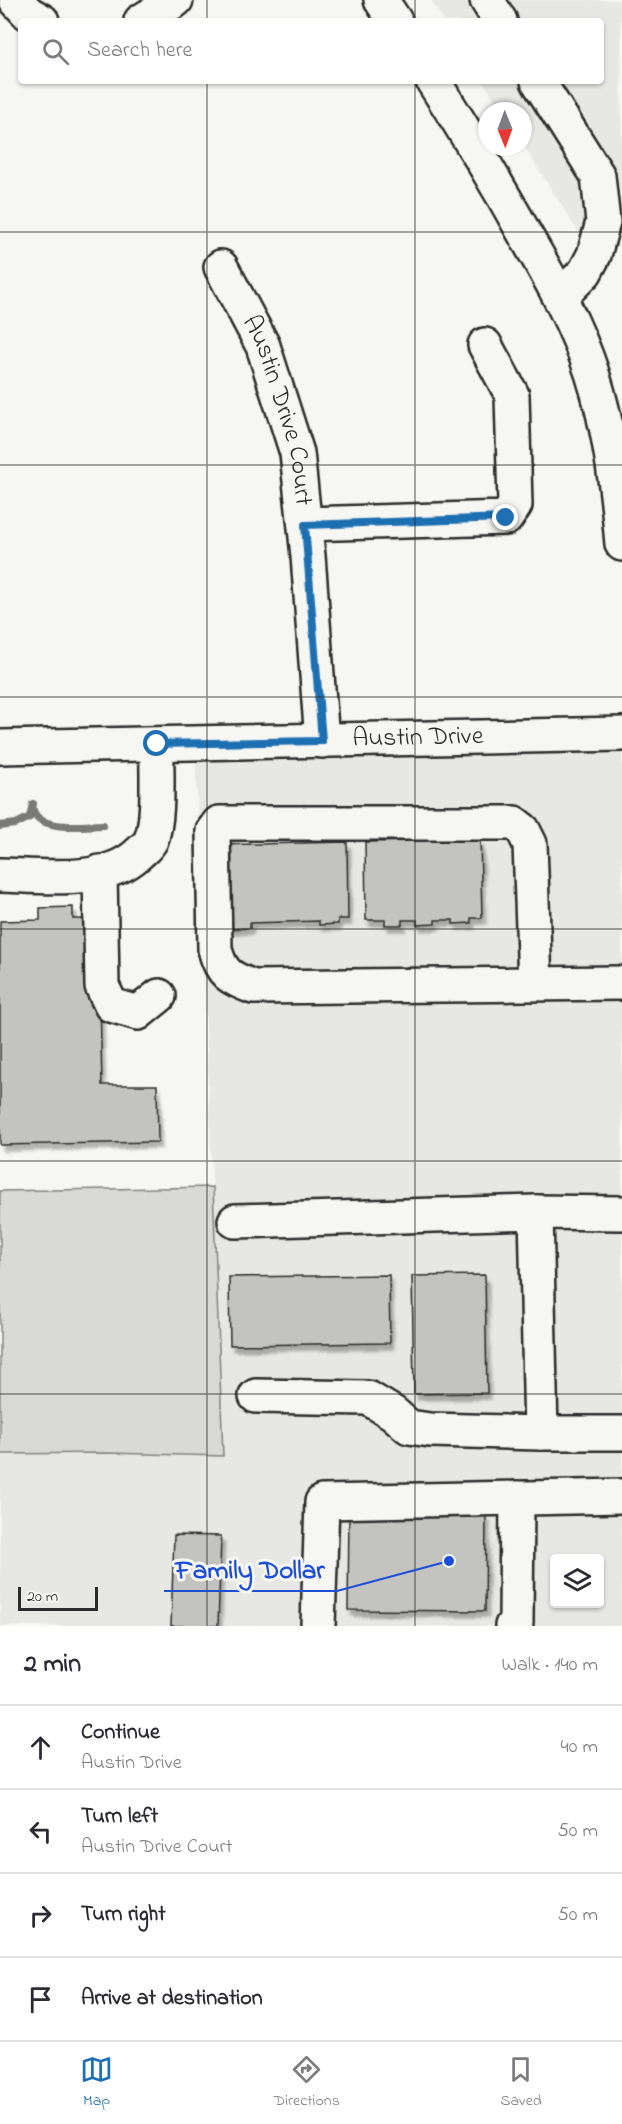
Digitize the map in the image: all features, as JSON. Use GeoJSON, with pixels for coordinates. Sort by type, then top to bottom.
{"type":"FeatureCollection","features":[{"type":"Feature","properties":{"kind":"street"},"geometry":{"type":"LineString","coordinates":[[16,0],[28,13],[37,18]]}},
{"type":"Feature","properties":{"kind":"street"},"geometry":{"type":"LineString","coordinates":[[146,18],[176,0]]}},
{"type":"Feature","properties":{"kind":"street"},"geometry":{"type":"LineString","coordinates":[[381,0],[392,18]]}},
{"type":"Feature","properties":{"kind":"street"},"geometry":{"type":"LineString","coordinates":[[487,0],[498,18]]}},
{"type":"Feature","properties":{"kind":"street"},"geometry":{"type":"LineString","coordinates":[[435,84],[481,157],[560,297],[574,327],[592,373],[605,419],[619,483],[622,544]]}},
{"type":"Feature","properties":{"kind":"street"},"geometry":{"type":"LineString","coordinates":[[540,84],[598,176],[603,222],[594,255],[585,273],[560,297]]}},
{"type":"Feature","properties":{"kind":"street","name":"Austin Drive Court"},"geometry":{"type":"LineString","coordinates":[[221,267],[263,346],[297,453],[322,741]]}},
{"type":"Feature","properties":{"kind":"street"},"geometry":{"type":"LineString","coordinates":[[305,525],[506,518],[515,505],[512,395],[485,345]]}},
{"type":"Feature","properties":{"kind":"street","name":"Austin Drive"},"geometry":{"type":"LineString","coordinates":[[0,747],[622,734]]}},
{"type":"Feature","properties":{"kind":"street"},"geometry":{"type":"LineString","coordinates":[[0,875],[81,876],[112,870],[134,858],[150,842],[155,822],[157,744]]}},
{"type":"Feature","properties":{"kind":"street"},"geometry":{"type":"LineString","coordinates":[[535,984],[530,844],[523,830],[514,823],[219,823],[213,831],[215,950],[219,965],[231,979],[253,987],[535,984],[622,983]]}},
{"type":"Feature","properties":{"kind":"street"},"geometry":{"type":"LineString","coordinates":[[100,872],[102,986],[111,1005],[138,1013],[159,996]]}},
{"type":"Feature","properties":{"kind":"street"},"geometry":{"type":"LineString","coordinates":[[234,1221],[536,1212],[622,1213]]}},
{"type":"Feature","properties":{"kind":"street"},"geometry":{"type":"LineString","coordinates":[[536,1212],[541,1433]]}},
{"type":"Feature","properties":{"kind":"street"},"geometry":{"type":"LineString","coordinates":[[256,1396],[368,1398],[410,1426],[430,1430],[622,1433]]}},
{"type":"Feature","properties":{"kind":"street"},"geometry":{"type":"LineString","coordinates":[[318,1626],[322,1502],[622,1496]]}},
{"type":"Feature","properties":{"kind":"street"},"geometry":{"type":"LineString","coordinates":[[512,1626],[516,1623],[517,1498]]}},
{"type":"Feature","properties":{"kind":"shaded area"},"geometry":{"type":"Polygon","coordinates":[[[431,0],[621,0],[622,177],[605,273],[530,156],[532,156],[532,102],[496,102],[485,84],[604,84],[604,18],[442,18],[431,0]]]}},
{"type":"Feature","properties":{"kind":"shaded area"},"geometry":{"type":"Polygon","coordinates":[[[622,734],[622,1626],[0,1626],[0,1454],[107,1453],[223,1456],[195,743],[622,734]]]}},
{"type":"Feature","properties":{"kind":"shaded area"},"geometry":{"type":"Polygon","coordinates":[[[213,1187],[223,1456],[107,1453],[0,1454],[0,1191],[213,1187]]]}},
{"type":"Feature","properties":{"kind":"building"},"geometry":{"type":"Polygon","coordinates":[[[480,840],[482,918],[471,918],[471,923],[453,924],[453,920],[435,920],[435,924],[417,925],[417,920],[402,920],[402,925],[385,925],[385,920],[366,920],[365,842],[480,840]]]}},
{"type":"Feature","properties":{"kind":"building"},"geometry":{"type":"Polygon","coordinates":[[[347,842],[348,919],[338,919],[338,924],[319,925],[319,921],[250,923],[250,928],[229,929],[217,845],[347,842]]]}},
{"type":"Feature","properties":{"kind":"building"},"geometry":{"type":"Polygon","coordinates":[[[73,907],[73,919],[93,919],[90,1000],[100,1000],[102,1085],[157,1085],[158,1142],[0,1145],[0,921],[40,920],[40,908],[73,907]]]}},
{"type":"Feature","properties":{"kind":"building"},"geometry":{"type":"Polygon","coordinates":[[[389,1275],[390,1343],[230,1345],[229,1277],[389,1275]]]}},
{"type":"Feature","properties":{"kind":"building"},"geometry":{"type":"Polygon","coordinates":[[[485,1275],[487,1393],[414,1394],[412,1276],[485,1275]]]}},
{"type":"Feature","properties":{"kind":"building"},"geometry":{"type":"Polygon","coordinates":[[[349,1514],[486,1515],[485,1611],[348,1610],[349,1514]]]}},
{"type":"Feature","properties":{"kind":"building"},"geometry":{"type":"Polygon","coordinates":[[[174,1535],[221,1536],[218,1626],[171,1626],[174,1535]]]}},
{"type":"Feature","properties":{"kind":"waterway"},"geometry":{"type":"LineString","coordinates":[[0,826],[16,824],[30,817],[33,804]]}},
{"type":"Feature","properties":{"kind":"waterway"},"geometry":{"type":"LineString","coordinates":[[33,810],[44,822],[53,824],[103,825]]}},
{"type":"Feature","properties":{"kind":"place","name":"Family Dollar"},"geometry":{"type":"Point","coordinates":[449,1561]}},
{"type":"Feature","properties":{"kind":"route"},"geometry":{"type":"LineString","coordinates":[[157,744],[322,741],[305,525],[506,518]]}}]}
